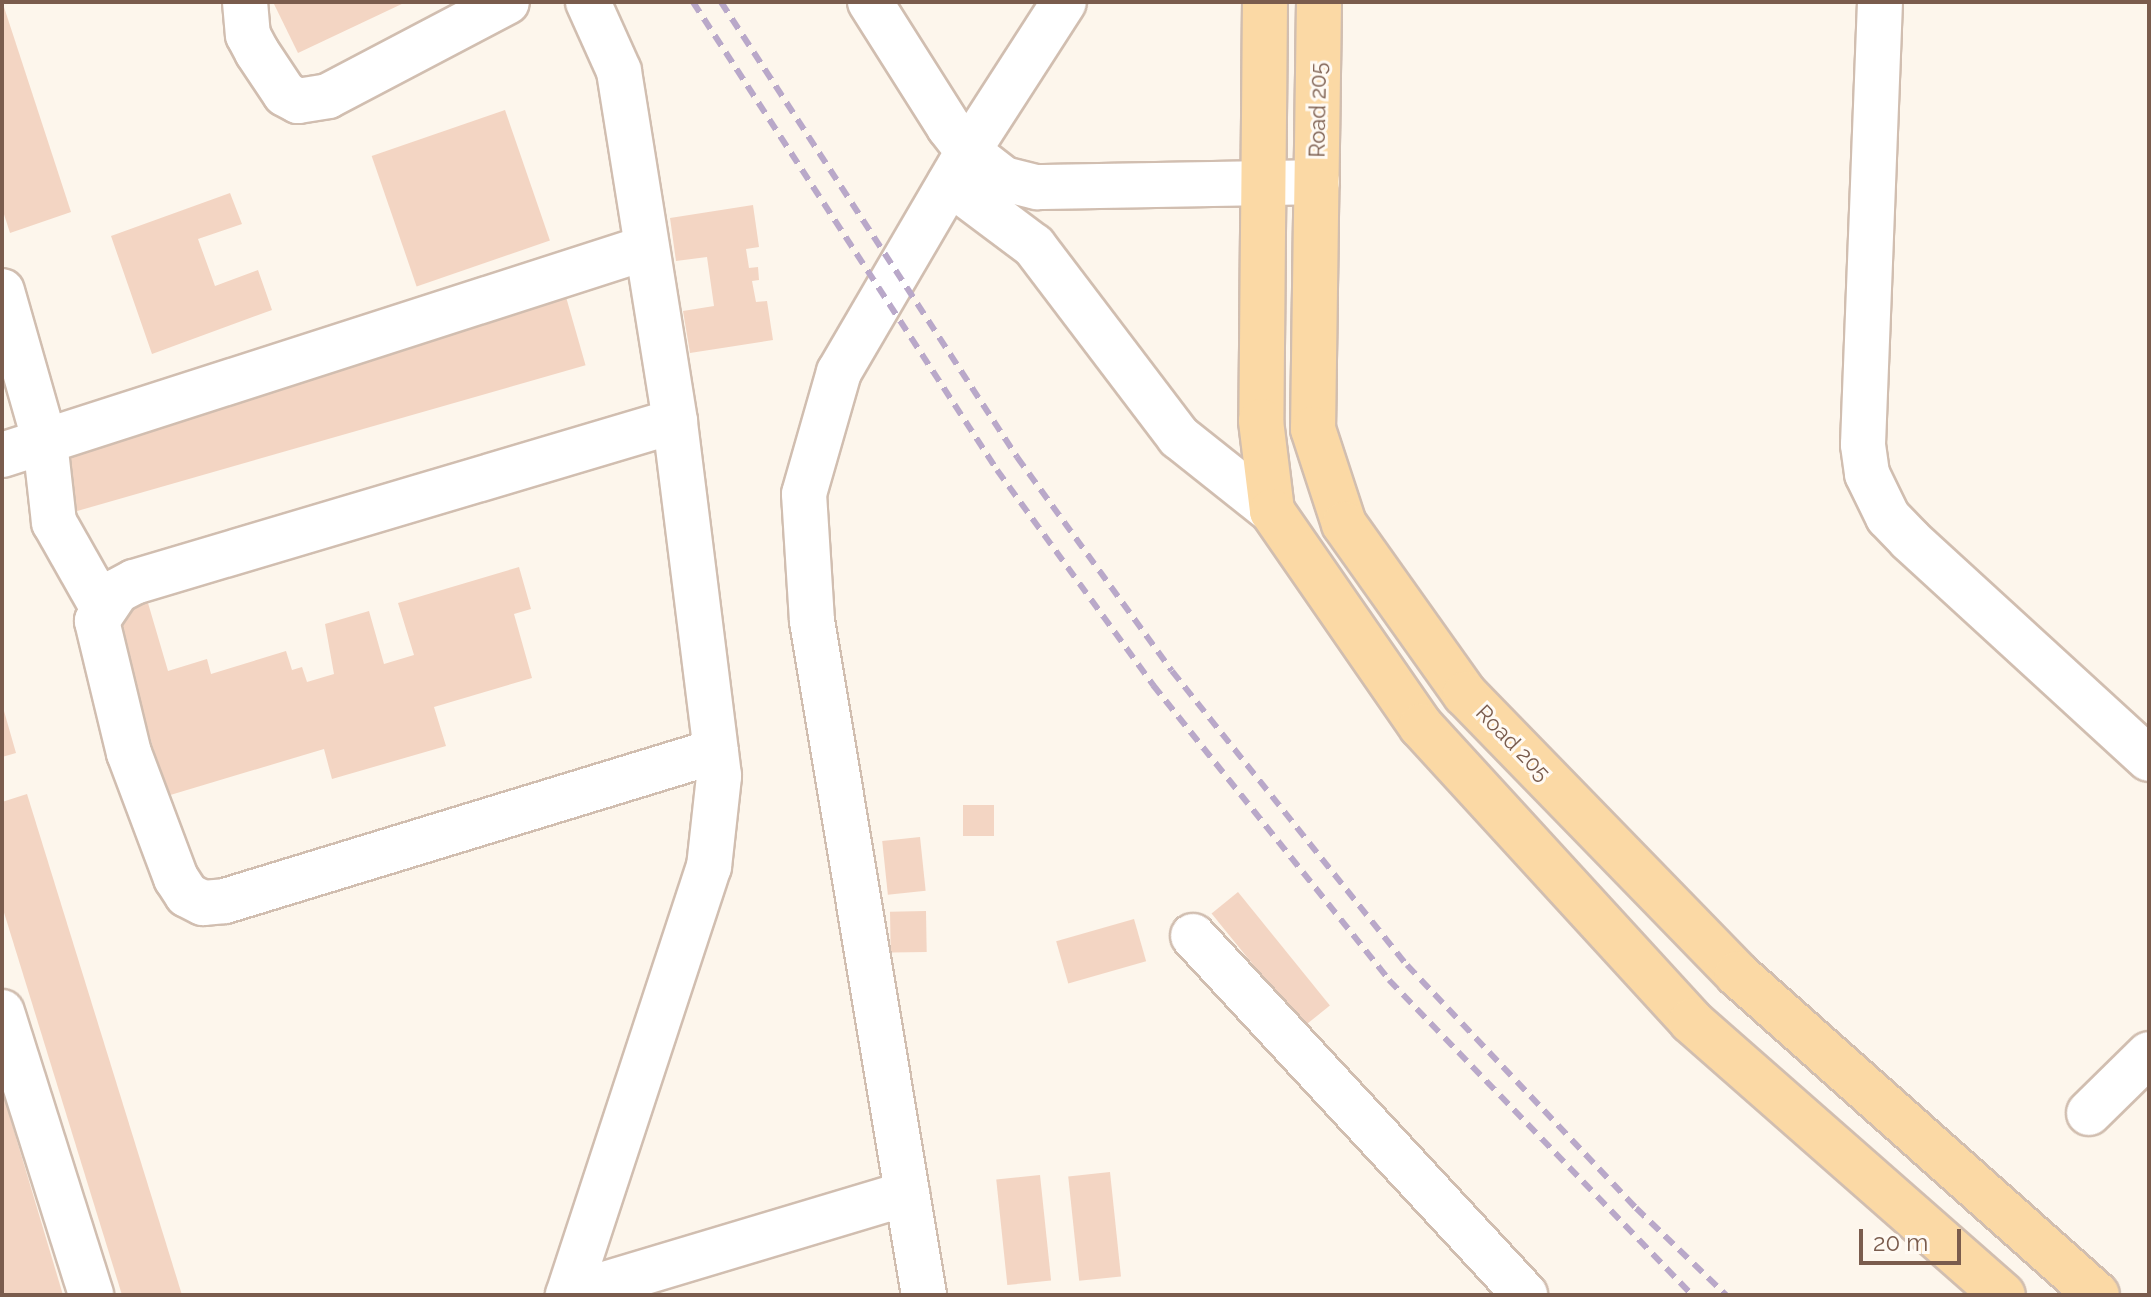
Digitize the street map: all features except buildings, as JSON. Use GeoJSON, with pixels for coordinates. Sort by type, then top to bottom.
{"type":"FeatureCollection","features":[{"type":"Feature","properties":{"kind":"main road"},"geometry":{"type":"LineString","coordinates":[[1265,2],[1261,421],[1272,511],[1421,726],[1691,1021],[2003,1295]]}},
{"type":"Feature","properties":{"kind":"main road","name":"Road 205"},"geometry":{"type":"LineString","coordinates":[[1319,2],[1313,429],[1344,524],[1465,694],[1726,963],[2097,1295]]}},
{"type":"Feature","properties":{"kind":"street"},"geometry":{"type":"LineString","coordinates":[[245,2],[257,52],[285,94],[298,101],[328,96],[507,2]]}},
{"type":"Feature","properties":{"kind":"street"},"geometry":{"type":"LineString","coordinates":[[568,1295],[709,867],[719,776],[675,421],[619,71],[588,2]]}},
{"type":"Feature","properties":{"kind":"street"},"geometry":{"type":"LineString","coordinates":[[870,2],[959,167],[1034,246],[1179,437],[1272,511]]}},
{"type":"Feature","properties":{"kind":"street"},"geometry":{"type":"LineString","coordinates":[[924,1295],[812,621],[804,494],[839,372],[959,167],[1064,2]]}},
{"type":"Feature","properties":{"kind":"street"},"geometry":{"type":"LineString","coordinates":[[1880,2],[1863,445],[1867,474],[1888,517],[2149,759]]}},
{"type":"Feature","properties":{"kind":"street"},"geometry":{"type":"LineString","coordinates":[[959,167],[1037,187],[1317,182]]}},
{"type":"Feature","properties":{"kind":"street"},"geometry":{"type":"LineString","coordinates":[[2,455],[645,248]]}},
{"type":"Feature","properties":{"kind":"street"},"geometry":{"type":"LineString","coordinates":[[2,291],[45,442],[54,522],[102,607],[99,633],[129,753],[176,878],[187,895],[203,903],[225,901],[716,751]]}},
{"type":"Feature","properties":{"kind":"street"},"geometry":{"type":"LineString","coordinates":[[102,607],[134,582],[675,421]]}},
{"type":"Feature","properties":{"kind":"street"},"geometry":{"type":"LineString","coordinates":[[1193,936],[1525,1295]]}},
{"type":"Feature","properties":{"kind":"street"},"geometry":{"type":"LineString","coordinates":[[2,1012],[91,1295]]}},
{"type":"Feature","properties":{"kind":"street"},"geometry":{"type":"LineString","coordinates":[[2089,1113],[2149,1054]]}},
{"type":"Feature","properties":{"kind":"street"},"geometry":{"type":"LineString","coordinates":[[568,1295],[907,1193]]}},
{"type":"Feature","properties":{"kind":"railway"},"geometry":{"type":"LineString","coordinates":[[693,2],[997,470],[1153,685],[1389,980],[1692,1295]]}},
{"type":"Feature","properties":{"kind":"railway"},"geometry":{"type":"LineString","coordinates":[[721,2],[1017,457],[1172,671],[1407,965],[1636,1208],[1726,1295]]}}]}
